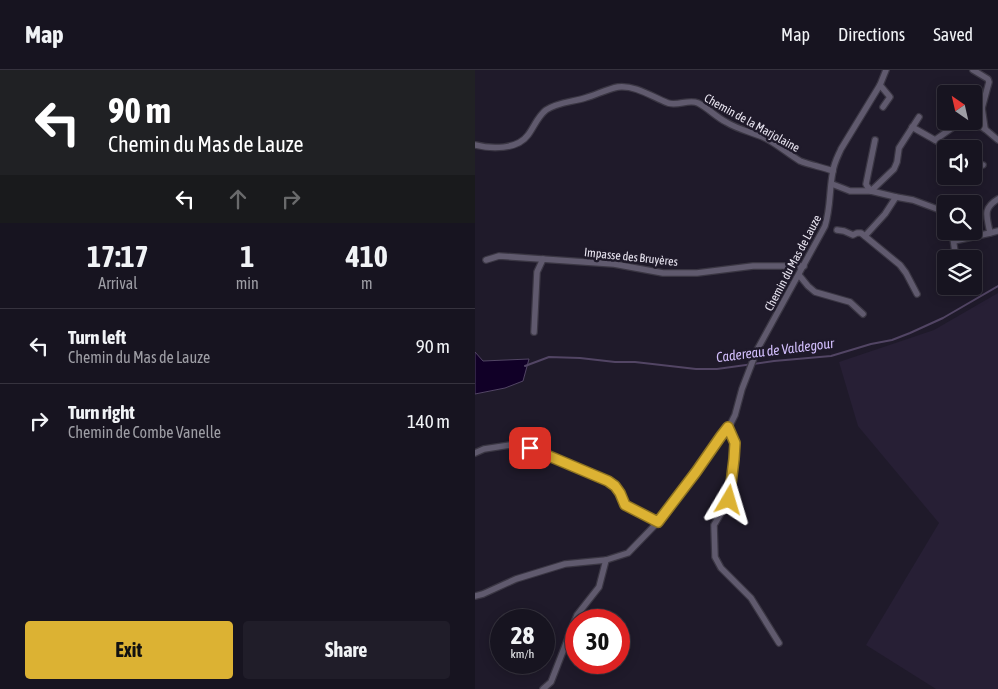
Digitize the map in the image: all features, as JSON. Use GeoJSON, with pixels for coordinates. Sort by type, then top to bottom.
{"type":"FeatureCollection","features":[{"type":"Feature","properties":{"kind":"street","name":"Chemin du Mas de Lauze"},"geometry":{"type":"LineString","coordinates":[[475,596],[516,579],[565,564],[606,560],[628,553],[658,522],[721,436],[729,430],[757,350],[825,226],[829,214],[833,170],[841,149],[880,85],[886,70]]}},
{"type":"Feature","properties":{"kind":"street"},"geometry":{"type":"LineString","coordinates":[[973,70],[988,79],[989,82],[983,104]]}},
{"type":"Feature","properties":{"kind":"street"},"geometry":{"type":"LineString","coordinates":[[880,85],[890,97],[883,107]]}},
{"type":"Feature","properties":{"kind":"street","name":"Chemin de la Marjolaine"},"geometry":{"type":"LineString","coordinates":[[475,145],[487,148],[518,143],[527,136],[544,111],[557,104],[586,98],[617,87],[639,90],[670,103],[693,102],[700,104],[725,122],[766,139],[801,161],[833,170]]}},
{"type":"Feature","properties":{"kind":"street"},"geometry":{"type":"LineString","coordinates":[[983,115],[985,129],[998,140]]}},
{"type":"Feature","properties":{"kind":"street"},"geometry":{"type":"LineString","coordinates":[[871,191],[894,170],[899,148],[919,117]]}},
{"type":"Feature","properties":{"kind":"street"},"geometry":{"type":"LineString","coordinates":[[912,127],[935,140],[949,130]]}},
{"type":"Feature","properties":{"kind":"street"},"geometry":{"type":"LineString","coordinates":[[871,191],[866,184],[875,140]]}},
{"type":"Feature","properties":{"kind":"street"},"geometry":{"type":"LineString","coordinates":[[832,184],[850,191],[871,191],[913,200],[937,209]]}},
{"type":"Feature","properties":{"kind":"street"},"geometry":{"type":"LineString","coordinates":[[865,236],[885,214],[895,197]]}},
{"type":"Feature","properties":{"kind":"street"},"geometry":{"type":"LineString","coordinates":[[990,233],[986,214],[987,208],[998,199]]}},
{"type":"Feature","properties":{"kind":"street"},"geometry":{"type":"LineString","coordinates":[[837,230],[853,235],[861,233],[865,236],[900,265],[917,294]]}},
{"type":"Feature","properties":{"kind":"street"},"geometry":{"type":"LineString","coordinates":[[955,250],[954,241],[998,231]]}},
{"type":"Feature","properties":{"kind":"street","name":"Impasse des Bruyères"},"geometry":{"type":"LineString","coordinates":[[487,260],[499,256],[614,264],[663,273],[697,273],[753,266],[804,266]]}},
{"type":"Feature","properties":{"kind":"street"},"geometry":{"type":"LineString","coordinates":[[534,332],[537,272],[543,259]]}},
{"type":"Feature","properties":{"kind":"street"},"geometry":{"type":"LineString","coordinates":[[799,275],[815,292],[850,302],[863,314]]}},
{"type":"Feature","properties":{"kind":"street"},"geometry":{"type":"LineString","coordinates":[[729,430],[735,443],[733,467],[729,500],[714,525],[715,557],[721,568],[751,598],[779,643]]}},
{"type":"Feature","properties":{"kind":"street"},"geometry":{"type":"LineString","coordinates":[[475,453],[484,449],[517,444],[530,448],[608,481],[620,493],[625,505],[658,522]]}},
{"type":"Feature","properties":{"kind":"street"},"geometry":{"type":"LineString","coordinates":[[543,689],[551,682],[577,615],[599,587],[606,560]]}},
{"type":"Feature","properties":{"kind":"shaded area"},"geometry":{"type":"Polygon","coordinates":[[[998,293],[998,689],[936,689],[866,645],[939,523],[858,426],[839,362],[934,330],[998,293]]]}},
{"type":"Feature","properties":{"kind":"shaded area"},"geometry":{"type":"Polygon","coordinates":[[[475,352],[483,361],[529,359],[523,381],[505,388],[475,394],[475,352]]]}},
{"type":"Feature","properties":{"kind":"waterway","name":"Cadereau de Valdegour"},"geometry":{"type":"LineString","coordinates":[[525,366],[549,357],[717,369],[831,356],[892,340],[910,333],[943,318],[998,286]]}},
{"type":"Feature","properties":{"kind":"route"},"geometry":{"type":"LineString","coordinates":[[530,448],[608,481],[620,493],[625,505],[658,522],[728,427],[735,443],[729,500]]}}]}
